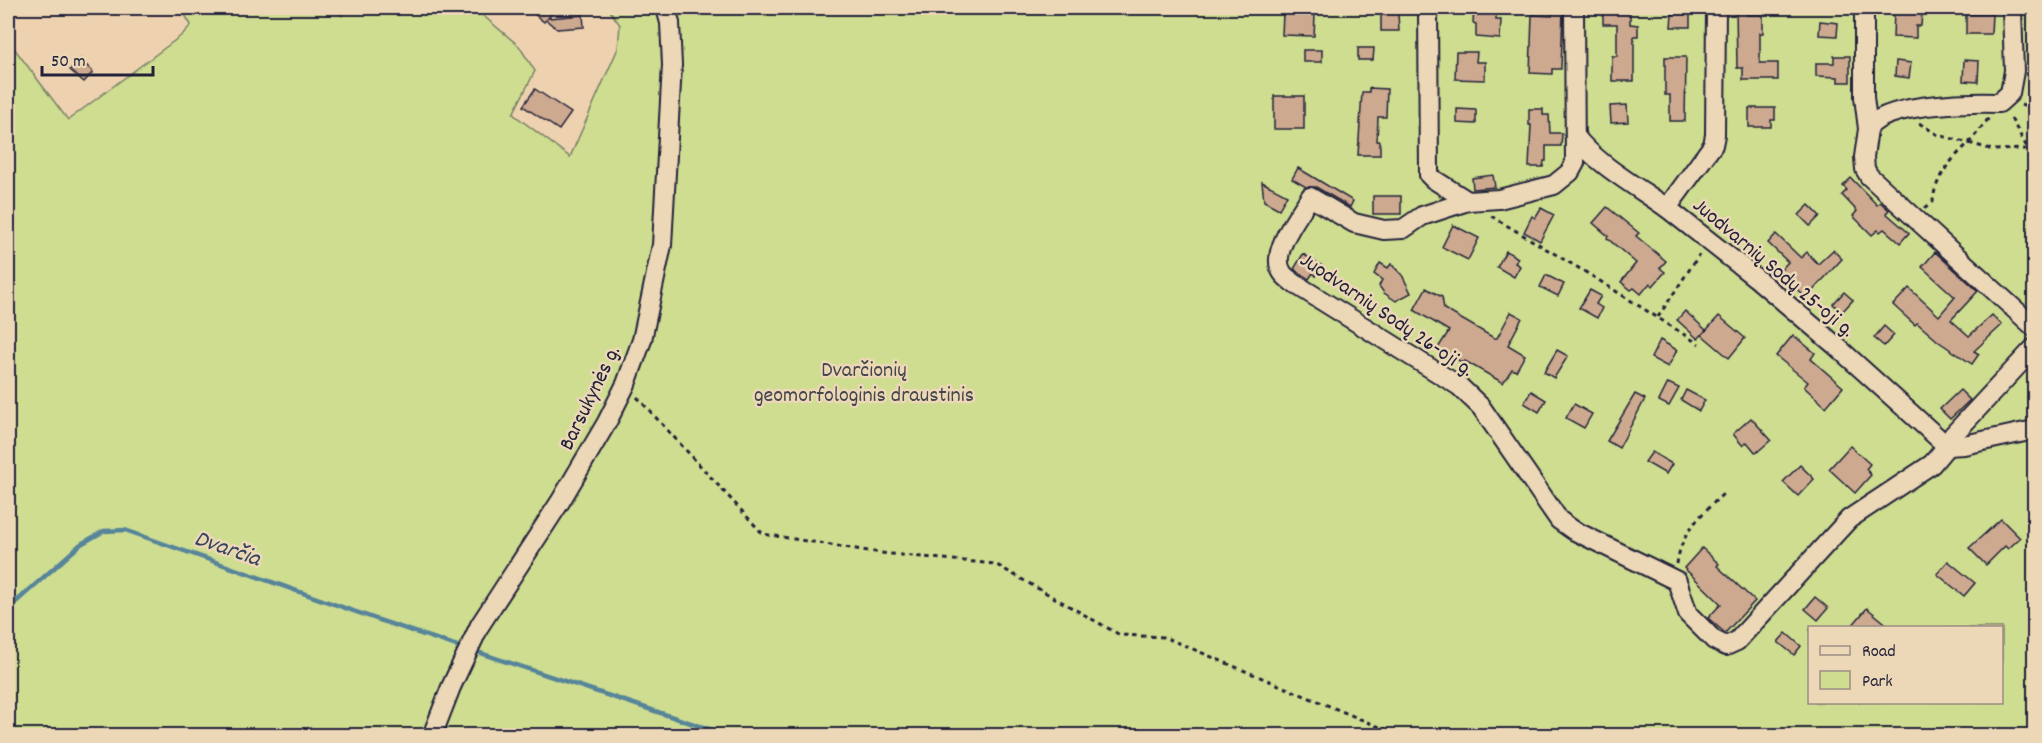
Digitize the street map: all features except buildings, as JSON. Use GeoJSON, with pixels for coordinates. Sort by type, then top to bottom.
{"type":"FeatureCollection","features":[{"type":"Feature","properties":{"kind":"street","name":"Barsukynės g."},"geometry":{"type":"LineString","coordinates":[[432,735],[450,687],[480,625],[560,502],[607,422],[626,384],[642,340],[662,244],[672,64],[670,23],[666,8]]}},
{"type":"Feature","properties":{"kind":"street"},"geometry":{"type":"LineString","coordinates":[[1428,8],[1429,175],[1468,201]]}},
{"type":"Feature","properties":{"kind":"street"},"geometry":{"type":"LineString","coordinates":[[1574,8],[1575,163],[1597,158]]}},
{"type":"Feature","properties":{"kind":"street","name":"Juodvarnių Sodų 25-oji g."},"geometry":{"type":"LineString","coordinates":[[1716,8],[1713,145],[1667,208],[1835,345],[1947,446]]}},
{"type":"Feature","properties":{"kind":"street"},"geometry":{"type":"LineString","coordinates":[[1864,8],[1864,97],[1868,129],[1864,157],[1865,169],[1869,176],[2034,327]]}},
{"type":"Feature","properties":{"kind":"street"},"geometry":{"type":"LineString","coordinates":[[1868,129],[1872,123],[1894,113],[1964,102],[1999,104],[2010,93],[2014,71],[2012,8]]}},
{"type":"Feature","properties":{"kind":"street"},"geometry":{"type":"LineString","coordinates":[[1575,136],[1597,158],[1667,208]]}},
{"type":"Feature","properties":{"kind":"street","name":"Juodvarnių Sodų 26-oji g."},"geometry":{"type":"LineString","coordinates":[[1575,163],[1570,172],[1554,185],[1499,199],[1468,201],[1422,216],[1403,229],[1384,230],[1354,223],[1310,198],[1281,245],[1279,258],[1281,270],[1292,282],[1459,386],[1481,407],[1559,520],[1573,530],[1677,581]]}},
{"type":"Feature","properties":{"kind":"street"},"geometry":{"type":"LineString","coordinates":[[1677,581],[1688,614],[1714,640],[1726,646],[1732,645],[1849,519],[1932,464],[1953,435],[2034,348]]}},
{"type":"Feature","properties":{"kind":"street"},"geometry":{"type":"LineString","coordinates":[[1947,446],[1964,445],[2034,430]]}},
{"type":"Feature","properties":{"kind":"path"},"geometry":{"type":"LineString","coordinates":[[1894,113],[1913,118],[1938,135],[1969,143],[1993,150],[2028,149],[2008,114],[1999,104],[1969,143],[1954,156],[1934,192],[1933,202],[1915,217]]}},
{"type":"Feature","properties":{"kind":"path"},"geometry":{"type":"LineString","coordinates":[[1468,201],[1699,344]]}},
{"type":"Feature","properties":{"kind":"path"},"geometry":{"type":"LineString","coordinates":[[1658,317],[1709,241]]}},
{"type":"Feature","properties":{"kind":"path"},"geometry":{"type":"LineString","coordinates":[[626,384],[763,534],[881,553],[995,564],[1119,635],[1164,637],[1401,735]]}},
{"type":"Feature","properties":{"kind":"path"},"geometry":{"type":"LineString","coordinates":[[1677,581],[1677,561],[1685,535],[1699,516],[1724,493]]}},
{"type":"Feature","properties":{"kind":"green space","name":"Dvarčionių geomorfologinis draustinis"},"geometry":{"type":"Polygon","coordinates":[[[181,8],[332,8],[342,16],[347,8],[474,8],[519,46],[535,71],[513,114],[570,157],[618,48],[620,25],[608,8],[2034,8],[2034,735],[8,735],[8,40],[68,120],[182,35],[191,25],[181,8]]]}},
{"type":"Feature","properties":{"kind":"waterway","name":"Dvarčia"},"geometry":{"type":"LineString","coordinates":[[8,609],[81,544],[104,531],[125,530],[457,646]]}},
{"type":"Feature","properties":{"kind":"waterway","name":"Dvarčia"},"geometry":{"type":"LineString","coordinates":[[480,653],[730,736]]}}]}
